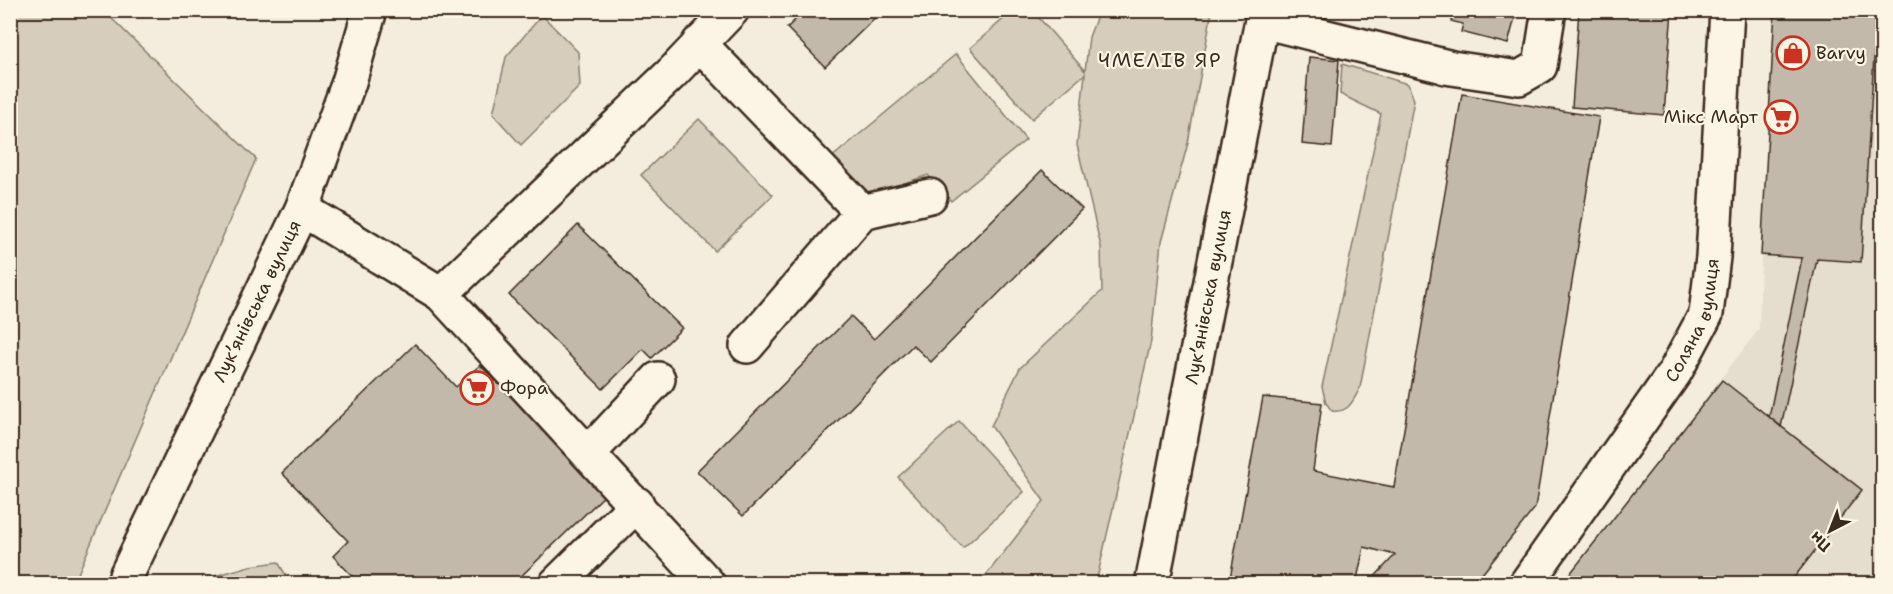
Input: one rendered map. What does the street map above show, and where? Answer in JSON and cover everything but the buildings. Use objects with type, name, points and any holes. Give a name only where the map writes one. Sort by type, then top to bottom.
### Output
[{"type":"street","name":"Лукʼянівська вулиця","points":[[125,584],[126,576],[302,209],[349,82],[370,10]]},
{"type":"street","points":[[441,294],[672,73],[732,10]]},
{"type":"street","points":[[1263,16],[1452,68],[1445,67],[1519,78],[1540,66],[1549,10]]},
{"type":"street","name":"Соляна вулиця","points":[[1526,584],[1676,372],[1706,314],[1713,257],[1728,10]]},
{"type":"street","name":"Лукʼянівська вулиця","points":[[1152,584],[1263,16]]},
{"type":"street","points":[[699,43],[862,212]]},
{"type":"street","points":[[747,346],[862,212],[930,196]]},
{"type":"street","points":[[302,209],[441,294],[708,584]]},
{"type":"street","points":[[589,453],[658,379]]},
{"type":"street","points":[[556,584],[636,504]]},
{"type":"shaded area","points":[[1014,10],[1033,11],[1085,71],[1089,37],[1099,11],[1212,11],[1188,143],[1161,242],[1151,341],[1096,583],[980,583],[1044,501],[991,426],[1020,368],[1102,291],[1101,247],[1077,145],[1085,74],[1032,119],[970,48]]},
{"type":"shaded area","points":[[10,11],[104,11],[256,159],[74,583],[11,583]]},
{"type":"shaded area","points":[[1775,11],[1882,11],[1882,583],[1562,584],[1759,329]]},
{"type":"shaded area","points":[[542,15],[578,52],[580,86],[521,145],[493,114],[506,57]]},
{"type":"shaded area","points":[[956,54],[1026,140],[951,201],[928,175],[863,197],[831,158]]},
{"type":"shaded area","points":[[1342,64],[1408,84],[1414,100],[1360,388],[1350,405],[1343,410],[1332,411],[1326,403],[1322,387],[1381,114],[1340,94]]},
{"type":"shaded area","points":[[699,119],[773,195],[715,251],[641,175]]},
{"type":"shaded area","points":[[959,421],[1024,492],[963,548],[898,477]]},
{"type":"shaded area","points":[[278,562],[288,579],[278,583],[195,583],[250,566]]},
{"type":"place","name":"Barvy","points":[[1793,53]]},
{"type":"place","name":"Мікс Март","points":[[1781,117]]},
{"type":"place","name":"Фора","points":[[477,388]]},
{"type":"district","name":"ЧМЕЛІВ ЯР","points":[[1160,60]]}]
